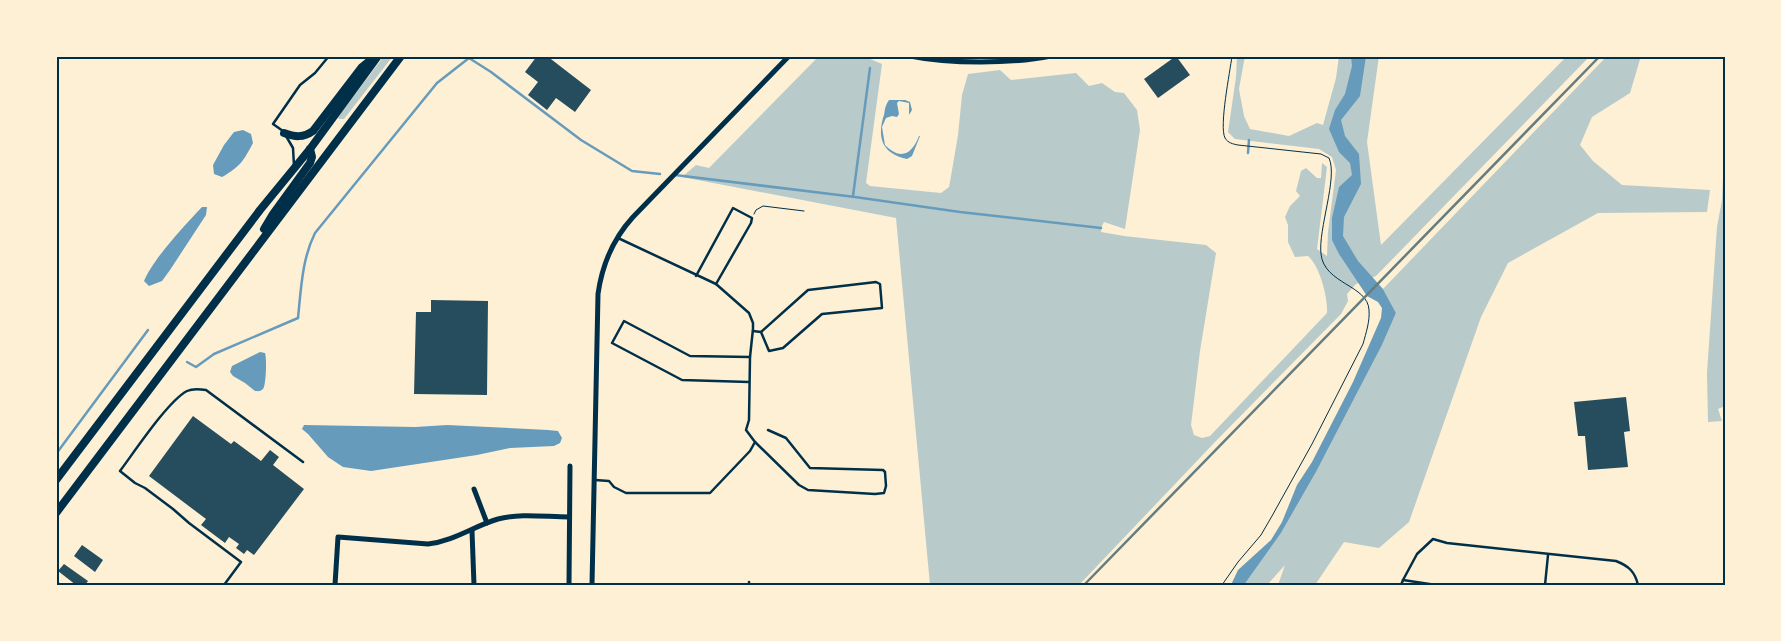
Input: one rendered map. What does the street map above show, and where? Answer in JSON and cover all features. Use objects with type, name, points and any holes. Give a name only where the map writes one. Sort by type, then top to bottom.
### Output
[{"type":"main road","points":[[284,132],[304,136],[313,131],[362,68],[376,56]]},
{"type":"main road","points":[[56,480],[260,210],[310,149],[376,56]]},
{"type":"main road","points":[[56,513],[401,56]]},
{"type":"main road","points":[[244,263],[250,248],[310,163],[312,156],[310,149]]},
{"type":"street","points":[[592,585],[598,294],[606,260],[617,238],[633,217],[788,56]]},
{"type":"street","points":[[910,56],[941,60],[978,61],[1028,60],[1051,56]]},
{"type":"street","points":[[569,585],[570,466]]},
{"type":"street","points":[[474,489],[487,523]]},
{"type":"street","points":[[335,585],[338,537],[428,544],[441,542],[487,523],[510,517],[569,518]]},
{"type":"street","points":[[472,530],[474,585]]},
{"type":"lane","points":[[293,169],[293,148],[284,132],[273,124],[300,85],[315,74],[329,56]]},
{"type":"lane","points":[[696,276],[733,208],[752,218],[751,223],[716,284]]},
{"type":"lane","points":[[617,238],[716,284],[749,313],[753,322],[753,331],[750,356],[749,420],[746,430],[755,442],[799,485],[808,490],[884,493],[886,486],[885,472],[882,470],[810,468],[786,438],[768,430]]},
{"type":"lane","points":[[753,331],[761,332],[808,290],[876,282],[880,284],[882,308],[822,314],[783,348],[769,351],[761,332]]},
{"type":"lane","points":[[750,356],[690,356],[624,322],[612,343],[682,380],[750,382]]},
{"type":"lane","points":[[224,585],[241,562],[120,471],[172,403],[188,390],[196,388],[206,390],[303,462]]},
{"type":"lane","points":[[595,480],[609,481],[614,487],[626,493],[710,493],[750,451],[755,442]]},
{"type":"lane","points":[[1401,585],[1417,554],[1433,539],[1447,543],[1608,560],[1623,564],[1633,571],[1638,585]]},
{"type":"lane","points":[[1545,585],[1548,555]]},
{"type":"lane","points":[[1403,580],[1436,585]]},
{"type":"path","points":[[1222,585],[1238,562],[1261,535],[1312,444],[1363,344],[1370,308],[1362,294],[1334,278],[1320,256],[1332,167],[1329,158],[1321,154],[1238,146],[1230,143],[1225,138],[1223,120],[1232,56]]},
{"type":"path","points":[[752,218],[756,210],[763,206],[804,211]]},
{"type":"shaded area","points":[[384,56],[393,56],[344,119],[339,119],[338,117]]},
{"type":"shaded area","points":[[819,56],[863,56],[882,64],[866,183],[870,186],[941,193],[949,187],[958,135],[962,95],[968,74],[1000,70],[1011,80],[1076,73],[1089,86],[1102,83],[1115,92],[1124,93],[1137,110],[1140,130],[1125,229],[1104,222],[1101,232],[1206,245],[1216,253],[1200,351],[1191,425],[1194,435],[1202,438],[1210,436],[1327,313],[1325,291],[1320,274],[1308,256],[1295,257],[1288,242],[1288,225],[1285,217],[1290,206],[1300,196],[1296,191],[1301,171],[1306,168],[1317,178],[1321,178],[1322,163],[1327,167],[1317,249],[1327,256],[1328,232],[1336,170],[1332,157],[1319,149],[1235,139],[1228,132],[1237,56],[1245,56],[1239,89],[1244,116],[1250,129],[1289,136],[1317,123],[1323,125],[1336,78],[1339,56],[1379,56],[1367,142],[1381,245],[1567,56],[1590,56],[1376,276],[1356,284],[1347,294],[1348,301],[1341,314],[1214,443],[1079,585],[930,585],[896,218],[682,177],[696,165],[709,168]]},
{"type":"shaded area","points":[[1607,56],[1641,56],[1630,93],[1592,117],[1580,145],[1593,161],[1622,185],[1710,190],[1707,212],[1598,213],[1508,263],[1481,317],[1409,522],[1379,548],[1344,542],[1315,585],[1278,585],[1285,565],[1267,585],[1244,585],[1281,533],[1316,472],[1382,345],[1396,313],[1383,289]]},
{"type":"shaded area","points":[[1723,177],[1725,178],[1725,406],[1718,409],[1722,421],[1708,422],[1707,373],[1717,227],[1722,200]]},
{"type":"water","points":[[1351,56],[1366,56],[1360,96],[1341,120],[1345,136],[1359,154],[1361,184],[1344,217],[1343,236],[1358,261],[1383,289],[1396,313],[1382,345],[1316,472],[1281,533],[1244,585],[1231,585],[1238,570],[1271,540],[1282,522],[1297,485],[1312,462],[1353,382],[1381,318],[1382,308],[1378,302],[1367,296],[1332,240],[1332,218],[1339,187],[1352,175],[1350,163],[1339,152],[1329,129],[1335,110],[1345,94],[1352,66]]},
{"type":"water","points":[[889,100],[905,100],[910,102],[912,110],[909,115],[909,103],[899,101],[897,103],[899,114],[897,117],[886,118],[882,127],[885,145],[896,153],[901,154],[909,151],[920,136],[912,156],[907,159],[899,157],[888,150],[884,145],[882,139],[881,126]]},
{"type":"water","points":[[243,130],[251,134],[253,143],[244,159],[233,170],[222,177],[214,174],[213,165],[224,145],[234,132]]},
{"type":"water","points":[[202,207],[207,207],[206,215],[170,270],[162,281],[149,286],[144,281],[154,263],[170,242]]},
{"type":"water","points":[[260,352],[265,353],[266,356],[265,383],[262,390],[255,391],[230,372],[232,366]]},
{"type":"water","points":[[304,425],[415,427],[447,425],[548,430],[558,431],[562,438],[560,443],[554,446],[510,448],[477,455],[371,471],[343,467],[328,457],[302,429]]},
{"type":"building","points":[[537,56],[547,56],[591,90],[575,112],[556,98],[547,110],[528,95],[538,82],[525,72]]},
{"type":"building","points":[[1176,56],[1190,75],[1158,98],[1144,79]]},
{"type":"building","points":[[431,300],[488,301],[487,395],[414,394],[416,312],[431,312]]},
{"type":"building","points":[[1626,397],[1630,431],[1624,432],[1628,467],[1588,470],[1585,436],[1578,436],[1574,402]]},
{"type":"building","points":[[193,416],[231,444],[234,441],[261,461],[270,450],[279,457],[273,465],[304,489],[254,555],[247,550],[244,554],[236,548],[239,544],[229,537],[225,543],[201,525],[206,519],[149,476]]},
{"type":"building","points":[[82,545],[103,560],[95,572],[74,556]]},
{"type":"building","points":[[64,564],[88,581],[85,585],[76,585],[58,571]]},
{"type":"waterway","points":[[187,362],[196,367],[214,354],[298,318],[301,285],[307,253],[315,233],[437,83],[469,58],[491,72],[581,140],[632,171],[660,174]]},
{"type":"waterway","points":[[853,196],[870,68]]},
{"type":"waterway","points":[[1248,153],[1249,140]]},
{"type":"waterway","points":[[675,175],[960,212],[1101,228]]},
{"type":"waterway","points":[[56,454],[148,330]]},
{"type":"railway","points":[[1084,585],[1600,56]]}]
